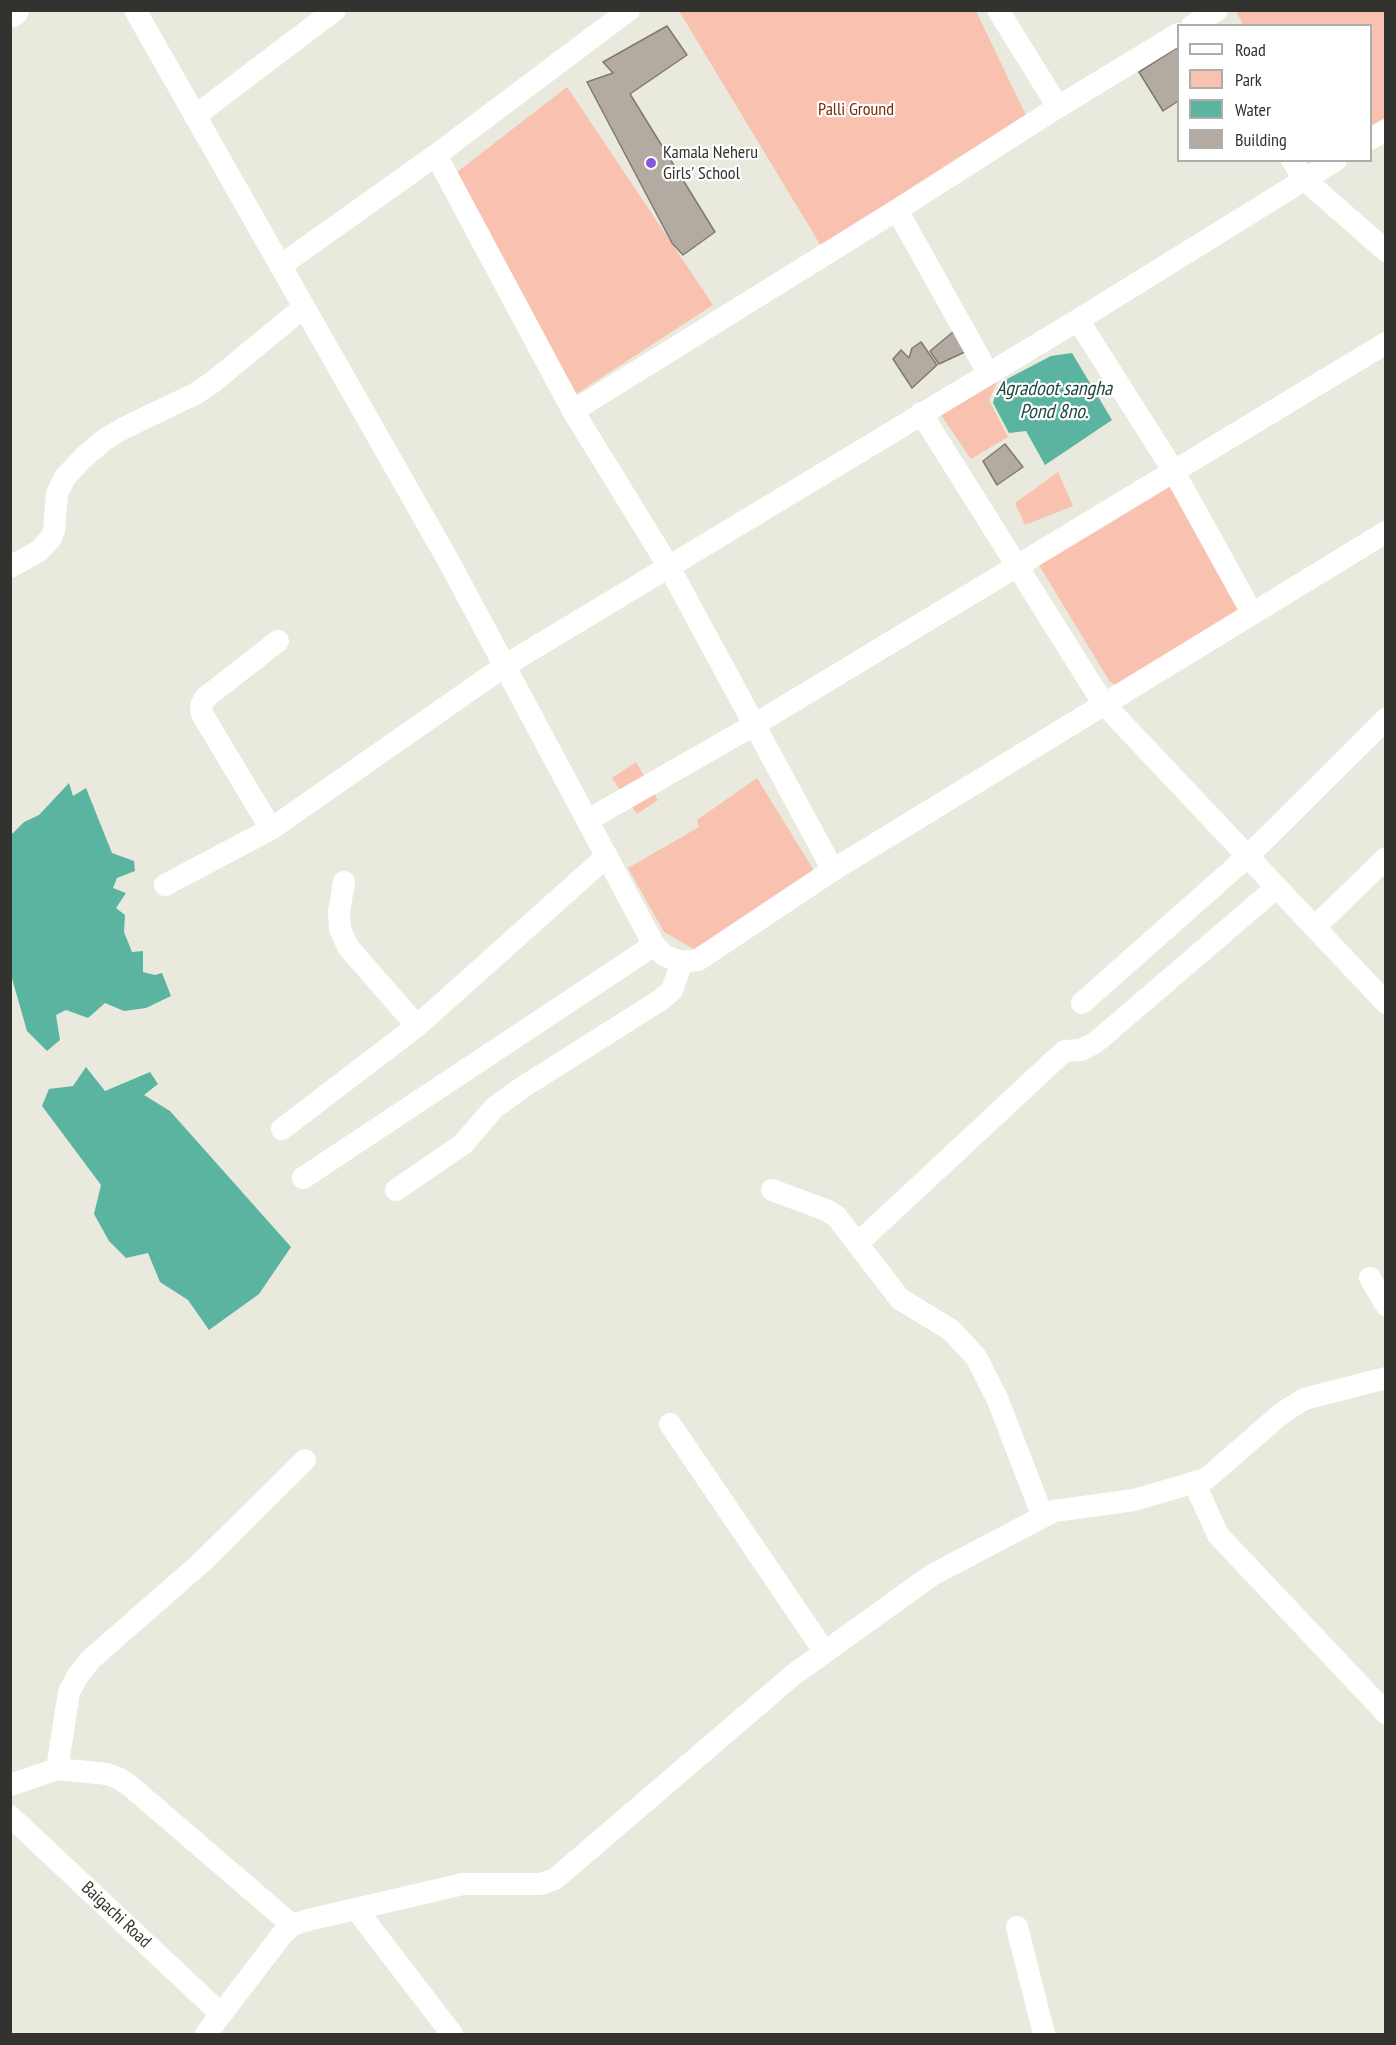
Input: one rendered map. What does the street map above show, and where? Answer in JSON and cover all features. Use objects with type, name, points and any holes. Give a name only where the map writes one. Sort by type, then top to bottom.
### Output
[{"type":"street","points":[[135,10],[506,665],[654,945],[665,956],[682,962],[698,960],[833,870],[1386,532]]},
{"type":"street","points":[[195,116],[335,10]]},
{"type":"street","points":[[280,266],[436,155],[629,10]]},
{"type":"street","points":[[998,10],[1058,107]]},
{"type":"street","points":[[573,411],[1058,107],[1177,35]]},
{"type":"street","points":[[1372,139],[1386,130]]},
{"type":"street","points":[[436,155],[573,411],[669,567],[833,870]]},
{"type":"street","points":[[165,885],[271,829],[506,665],[1078,320],[1298,170],[1328,162]]},
{"type":"street","points":[[1298,170],[1386,251]]},
{"type":"street","points":[[897,210],[988,373]]},
{"type":"street","points":[[10,567],[39,551],[51,538],[54,530],[57,494],[65,477],[90,452],[124,428],[195,394],[213,382],[304,307]]},
{"type":"street","points":[[1078,320],[1173,470],[1252,613]]},
{"type":"street","points":[[588,820],[754,725],[1386,343]]},
{"type":"street","points":[[921,413],[1103,703],[1386,1003]]},
{"type":"street","points":[[271,829],[202,714],[201,706],[205,698],[278,641]]},
{"type":"street","points":[[1082,1003],[1248,856],[1386,719]]},
{"type":"street","points":[[282,1129],[417,1026],[607,856]]},
{"type":"street","points":[[1315,927],[1386,858]]},
{"type":"street","points":[[344,882],[339,912],[340,929],[348,947],[417,1026]]},
{"type":"street","points":[[857,1244],[1059,1056],[1065,1051],[1081,1050],[1095,1042],[1277,886]]},
{"type":"street","points":[[303,1178],[654,945]]},
{"type":"street","points":[[396,1190],[463,1144],[494,1108],[523,1087],[662,999],[672,990],[682,962]]},
{"type":"street","points":[[772,1191],[826,1210],[836,1216],[900,1299],[951,1330],[976,1357],[997,1398],[1043,1517]]},
{"type":"street","points":[[1370,1278],[1386,1305]]},
{"type":"street","points":[[206,2034],[281,1936],[292,1925],[464,1884],[541,1884],[555,1879],[793,1675],[932,1575],[1054,1511],[1134,1500],[1194,1482],[1212,1474],[1282,1413],[1304,1400],[1386,1378]]},
{"type":"street","points":[[670,1424],[824,1651]]},
{"type":"street","points":[[57,1769],[69,1692],[90,1660],[202,1562],[305,1460]]},
{"type":"street","points":[[1194,1482],[1218,1535],[1386,1713]]},
{"type":"street","points":[[10,1785],[57,1769],[107,1774],[118,1778],[292,1925]]},
{"type":"street","name":"Baigachi Road","points":[[10,1816],[221,2014]]},
{"type":"street","points":[[356,1909],[452,2034]]},
{"type":"street","points":[[1017,1927],[1044,2034]]},
{"type":"green space","name":"Palli Ground","points":[[679,11],[976,11],[1030,124],[821,246]]},
{"type":"green space","points":[[1236,11],[1385,11],[1385,128],[1372,137],[1372,24],[1242,24]]},
{"type":"green space","points":[[567,87],[713,305],[576,394],[452,176]]},
{"type":"green space","points":[[993,381],[997,382],[989,400],[1008,437],[971,459],[939,412]]},
{"type":"green space","points":[[1058,472],[1073,506],[1025,525],[1015,503]]},
{"type":"green space","points":[[1172,473],[1246,613],[1124,688],[1110,682],[1031,552]]},
{"type":"green space","points":[[636,762],[658,800],[637,814],[612,778]]},
{"type":"green space","points":[[757,778],[816,874],[694,949],[664,932],[628,868],[699,827],[697,820]]},
{"type":"water","name":"Agradoot sangha Pond 8no.","points":[[1072,353],[1112,420],[1045,465],[1026,431],[1009,433],[993,403],[997,388],[1007,379],[1051,356]]},
{"type":"water","points":[[69,783],[73,796],[86,788],[112,853],[134,861],[135,871],[117,878],[113,888],[126,893],[116,908],[125,915],[124,932],[132,952],[143,951],[143,972],[155,975],[162,973],[171,996],[146,1008],[124,1011],[105,1003],[88,1018],[66,1010],[56,1015],[60,1040],[47,1051],[27,1031],[11,975],[11,835],[24,822],[39,815]]},
{"type":"water","points":[[86,1067],[105,1091],[150,1072],[158,1084],[144,1095],[170,1111],[291,1247],[259,1294],[209,1330],[188,1300],[160,1282],[148,1253],[126,1258],[109,1241],[94,1214],[101,1185],[42,1106],[49,1089],[73,1086]]},
{"type":"building","name":"Kamala Neheru Girls' School","points":[[667,26],[687,55],[630,94],[715,232],[683,255],[672,243],[587,82],[613,73],[603,62]]},
{"type":"building","points":[[1177,48],[1177,102],[1163,111],[1139,72]]},
{"type":"building","points":[[953,332],[967,351],[939,364],[930,351]]},
{"type":"building","points":[[921,342],[937,365],[912,388],[893,359],[901,350],[909,358],[912,348]]},
{"type":"building","points":[[1005,444],[1023,467],[997,485],[983,461]]},
{"type":"place","name":"Kamala Neheru Girls' School","points":[[651,163]]}]
